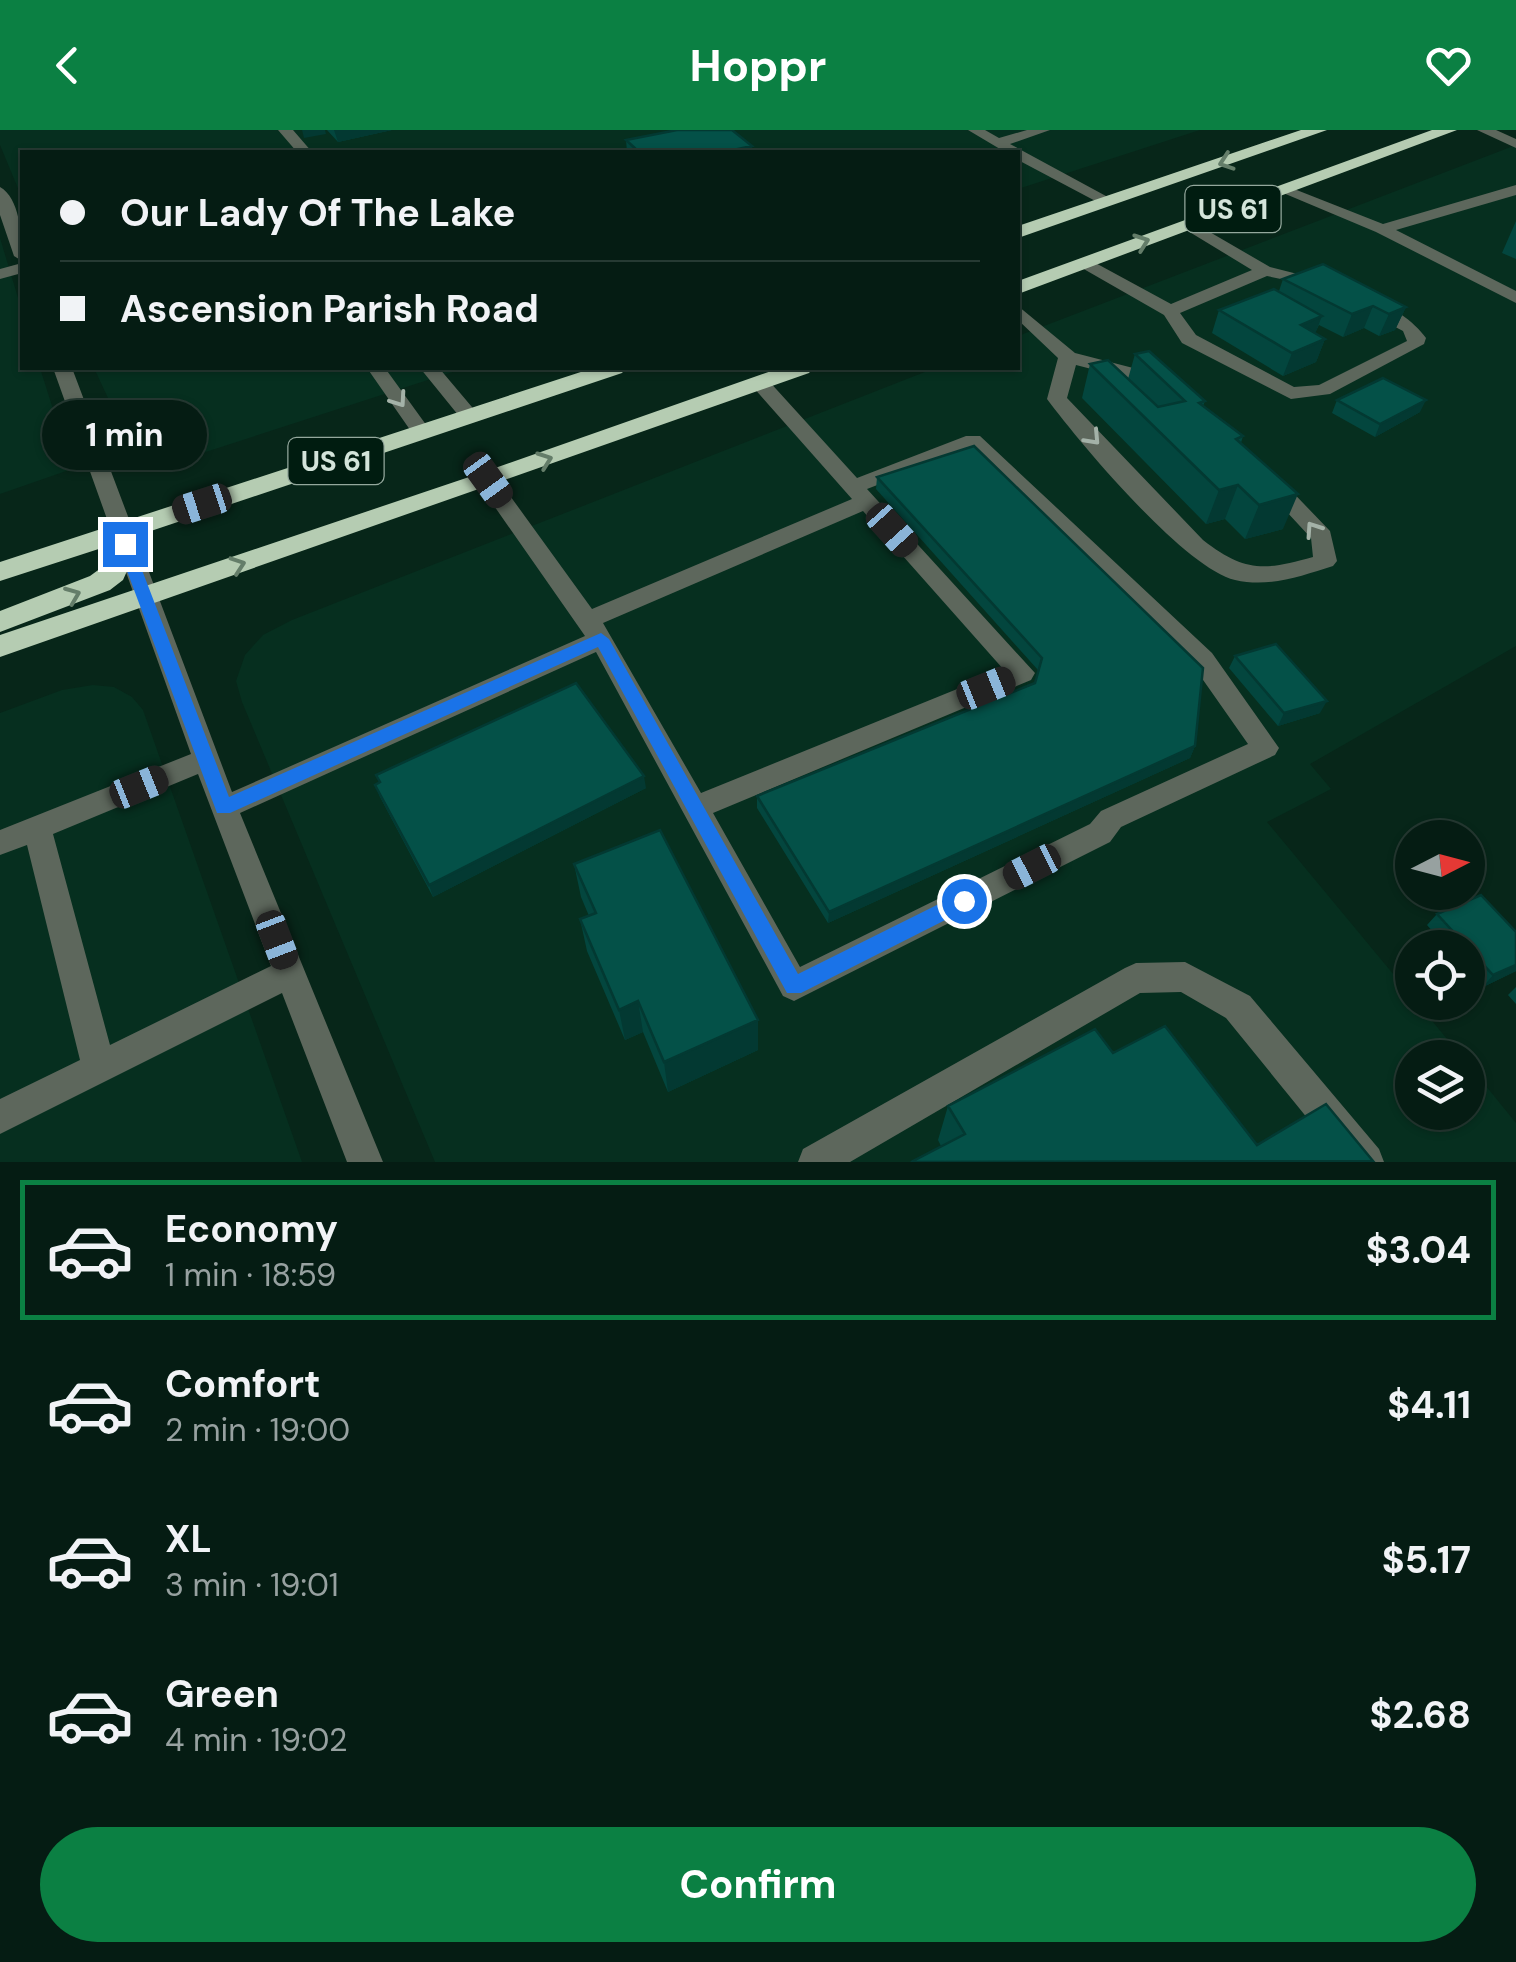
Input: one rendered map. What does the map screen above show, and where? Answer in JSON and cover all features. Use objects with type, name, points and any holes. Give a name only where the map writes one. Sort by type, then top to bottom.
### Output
[{"type":"highway","name":"US 61","points":[[1020,231],[1318,130]]},
{"type":"highway","points":[[1284,190],[1282,176],[1410,130]]},
{"type":"highway","name":"US 61","points":[[1020,287],[1448,130]]},
{"type":"highway","name":"US 61","points":[[11,568],[122,537],[608,370]]},
{"type":"highway","name":"US 61","points":[[0,646],[488,480],[795,370]]},
{"type":"highway","points":[[0,618],[100,583],[113,572],[122,537]]},
{"type":"highway","points":[[0,618],[23,598],[30,582],[11,568]]},
{"type":"street","points":[[284,130],[303,150]]},
{"type":"street","points":[[975,130],[1010,150]]},
{"type":"street","points":[[997,143],[1043,130]]},
{"type":"street","points":[[1484,130],[1516,144]]},
{"type":"street","points":[[1020,155],[1110,202]]},
{"type":"street","points":[[1284,190],[1382,229],[1516,298]]},
{"type":"street","points":[[1382,229],[1516,190]]},
{"type":"street","points":[[0,192],[4,215],[20,251]]},
{"type":"street","points":[[1084,264],[1170,312],[1189,339],[1278,389],[1304,393],[1324,390],[1415,344],[1417,338],[1409,327],[1321,282],[1265,270],[1189,226]]},
{"type":"street","points":[[1170,312],[1265,270]]},
{"type":"street","points":[[1020,312],[1068,356],[1156,378],[1170,390]]},
{"type":"street","points":[[1068,356],[1057,400],[1196,549],[1232,572],[1275,576],[1325,561],[1322,536],[1255,469]]},
{"type":"street","points":[[63,370],[224,808],[365,1162]]},
{"type":"street","points":[[377,370],[422,433]]},
{"type":"street","points":[[431,370],[470,416]]},
{"type":"street","points":[[695,808],[1022,673],[760,382]]},
{"type":"street","points":[[224,808],[594,629],[973,440],[1204,660],[1265,748],[1111,819],[1100,832],[794,986],[594,629],[488,480]]},
{"type":"street","points":[[0,843],[207,759]]},
{"type":"street","points":[[37,828],[100,1068]]},
{"type":"street","points":[[0,1117],[290,973]]},
{"type":"street","points":[[816,1162],[1136,978],[1169,977],[1185,977],[1238,1007],[1366,1162]]},
{"type":"shaded area","points":[[0,130],[1200,130],[1020,188],[1020,150],[20,150],[20,193],[0,145]]},
{"type":"shaded area","points":[[1516,145],[1516,646],[1310,764],[1331,789],[1267,822],[1395,976],[1395,1020],[1431,1020],[1448,1040],[1395,1040],[1395,1130],[1485,1130],[1485,1085],[1516,1123],[1516,1162],[435,1162],[242,702],[236,681],[245,655],[263,635],[292,620],[930,370],[1020,370],[1020,335]]},
{"type":"shaded area","points":[[0,238],[20,304],[20,370],[41,370],[72,469],[0,494]]},
{"type":"shaded area","points":[[95,370],[459,370],[156,468],[135,456]]},
{"type":"shaded area","points":[[93,685],[114,687],[132,697],[143,710],[302,1162],[0,1162],[0,713],[62,690]]},
{"type":"building","points":[[677,130],[732,130],[752,146],[733,150],[637,150],[626,140]]},
{"type":"building","points":[[1323,264],[1406,307],[1389,314],[1373,306],[1352,314],[1283,279]]},
{"type":"building","points":[[1274,289],[1322,316],[1301,325],[1325,339],[1292,353],[1219,310]]},
{"type":"building","points":[[1149,351],[1205,401],[1199,403],[1243,436],[1236,439],[1298,494],[1259,505],[1238,485],[1219,490],[1090,364],[1108,360],[1158,407],[1185,401],[1135,354]]},
{"type":"building","points":[[1383,378],[1426,400],[1380,424],[1337,400]]},
{"type":"building","points":[[974,446],[1203,668],[1195,746],[829,912],[757,796],[1035,683],[1042,658],[877,477]]},
{"type":"building","points":[[1276,644],[1327,701],[1284,713],[1235,656]]},
{"type":"building","points":[[576,683],[644,776],[429,885],[375,785],[380,782],[376,775]]},
{"type":"building","points":[[660,830],[758,1020],[664,1062],[638,1001],[619,1010],[580,919],[596,913],[574,864]]},
{"type":"building","points":[[1485,899],[1516,932],[1516,965],[1493,975],[1485,966],[1485,930],[1452,930],[1437,914],[1446,910],[1485,910]]},
{"type":"building","points":[[1165,1026],[1257,1145],[1326,1104],[1373,1161],[911,1162],[965,1134],[948,1106],[1095,1029],[1113,1053]]},
{"type":"route","points":[[125,544],[224,808],[601,639],[794,986],[964,901]]}]
